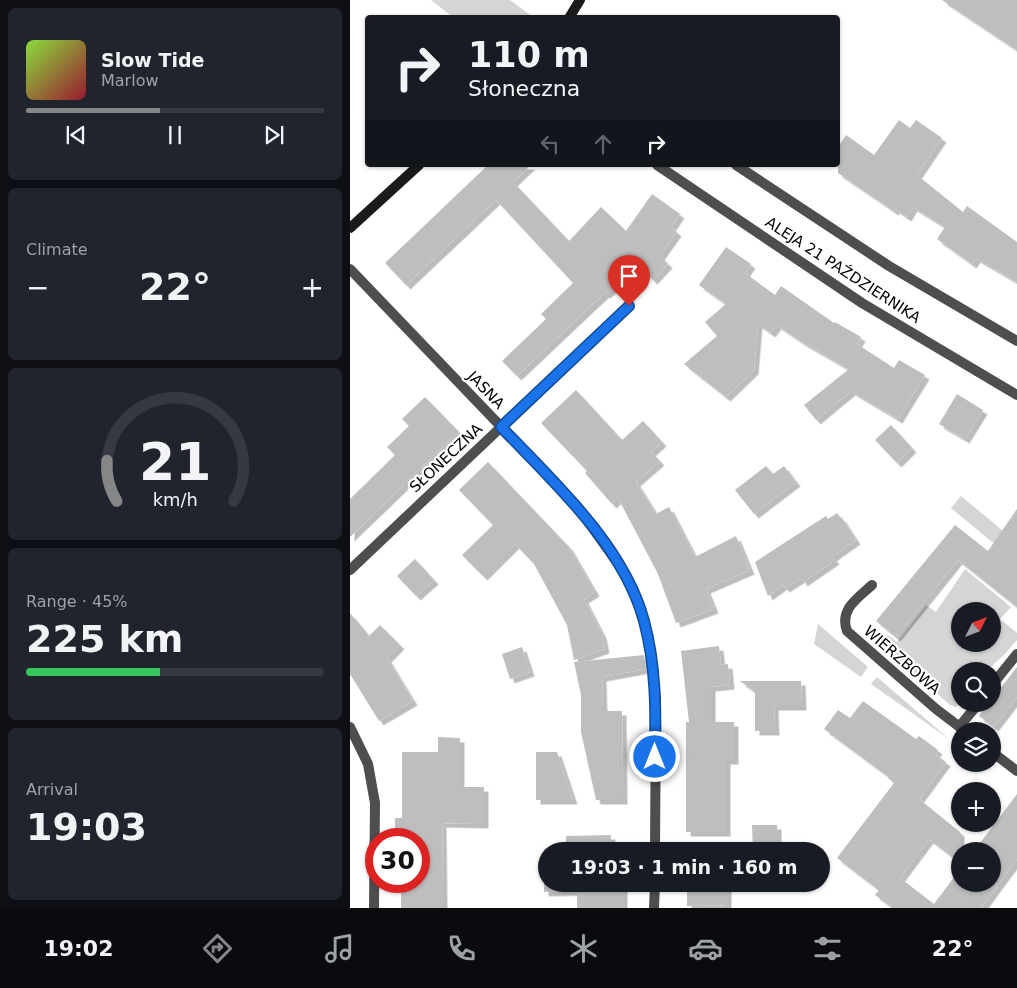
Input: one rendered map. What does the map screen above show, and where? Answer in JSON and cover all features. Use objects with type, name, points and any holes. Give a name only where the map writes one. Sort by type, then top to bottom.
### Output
[{"type":"street","points":[[571,15],[580,0]]},
{"type":"street","points":[[350,228],[417,167]]},
{"type":"street","name":"ALEJA 21 PAŹDZIERNIKA","points":[[660,167],[862,304],[1017,395]]},
{"type":"street","name":"ALEJA 21 PAŹDZIERNIKA","points":[[739,167],[889,266],[1017,341]]},
{"type":"street","name":"JASNA","points":[[350,269],[577,506],[620,565],[644,620],[651,653],[656,700],[655,842]]},
{"type":"street","name":"SŁONECZNA","points":[[350,570],[629,306]]},
{"type":"street","name":"WIERZBOWA","points":[[872,585],[846,612],[844,625],[847,631],[953,722]]},
{"type":"street","points":[[1001,674],[1017,654]]},
{"type":"street","points":[[350,727],[368,764],[375,803],[374,908]]},
{"type":"street","points":[[1001,759],[1017,771]]},
{"type":"street","points":[[654,908],[655,892]]},
{"type":"shaded area","points":[[431,0],[510,0],[530,15],[450,15]]},
{"type":"shaded area","points":[[961,496],[1002,530],[1009,556],[951,508]]},
{"type":"shaded area","points":[[965,569],[1011,607],[1001,618],[1001,602],[951,602],[951,652],[1001,652],[1001,620],[1017,633],[1017,640],[996,662],[951,662],[951,705],[880,644],[888,635],[897,642],[926,605],[936,612]]},
{"type":"shaded area","points":[[818,624],[868,667],[861,677],[814,644]]},
{"type":"shaded area","points":[[877,677],[949,739],[871,684]]},
{"type":"building","points":[[942,0],[1017,0],[1017,50]]},
{"type":"building","points":[[899,120],[910,128],[916,120],[942,138],[917,175],[963,212],[967,206],[1017,242],[1017,282],[976,258],[972,264],[937,239],[945,227],[913,207],[907,217],[895,209],[894,211],[838,173],[838,167],[840,167],[840,144],[846,135],[874,155]]},
{"type":"building","points":[[486,167],[529,167],[513,182],[569,241],[601,207],[626,231],[652,194],[680,214],[671,227],[677,232],[660,256],[668,264],[653,280],[638,265],[593,304],[517,376],[502,361],[546,319],[541,314],[573,283],[496,200],[406,285],[385,263]]},
{"type":"building","points":[[726,247],[751,264],[745,273],[775,295],[781,286],[834,323],[861,337],[857,344],[894,368],[899,360],[925,375],[898,419],[851,391],[816,420],[804,405],[849,369],[777,325],[771,333],[758,324],[754,370],[726,397],[684,364],[717,336],[705,322],[726,304],[699,285]]},
{"type":"building","points":[[576,390],[622,440],[643,421],[662,442],[651,452],[660,461],[636,482],[656,514],[669,507],[695,557],[736,536],[750,570],[706,589],[714,609],[676,623],[658,574],[618,498],[612,504],[585,473],[587,471],[541,423]]},
{"type":"building","points":[[957,394],[983,410],[965,439],[939,424]]},
{"type":"building","points":[[425,397],[459,432],[350,537],[350,499],[395,455],[387,447],[409,426],[402,419]]},
{"type":"building","points":[[891,425],[912,448],[897,463],[875,440]]},
{"type":"building","points":[[488,462],[569,547],[595,592],[584,599],[602,634],[605,649],[574,660],[567,625],[534,564],[515,544],[483,576],[462,555],[493,525],[459,490]]},
{"type":"building","points":[[766,466],[773,474],[784,466],[796,482],[754,514],[735,490]]},
{"type":"building","points":[[1017,509],[1017,607],[958,560],[896,637],[876,621],[955,525],[988,551]]},
{"type":"building","points":[[837,513],[856,540],[832,557],[835,560],[803,582],[801,578],[785,588],[783,585],[768,596],[755,562],[826,516],[828,519]]},
{"type":"building","points":[[415,559],[434,580],[416,596],[397,576]]},
{"type":"building","points":[[350,613],[369,636],[380,625],[400,645],[387,658],[413,701],[379,721],[350,674]]},
{"type":"building","points":[[719,646],[721,665],[728,664],[730,685],[711,687],[711,722],[734,722],[734,760],[726,760],[726,832],[686,832],[686,722],[689,722],[681,651]]},
{"type":"building","points":[[522,647],[530,672],[510,679],[502,654]]},
{"type":"building","points":[[644,655],[646,669],[602,677],[603,711],[622,711],[623,800],[596,800],[581,732],[581,695],[574,662]]},
{"type":"building","points":[[1017,667],[1017,697],[998,722],[987,722],[979,716],[982,712],[1001,712],[1001,687]]},
{"type":"building","points":[[740,681],[801,681],[802,706],[774,706],[775,731],[755,731],[755,692]]},
{"type":"building","points":[[863,701],[916,739],[919,736],[938,750],[935,754],[946,762],[919,799],[951,825],[951,832],[960,832],[960,842],[951,842],[951,856],[929,839],[900,878],[934,904],[951,881],[951,892],[993,892],[981,908],[893,908],[875,895],[879,890],[837,858],[894,783],[889,777],[824,729],[838,710],[850,718]]},
{"type":"building","points":[[438,737],[460,738],[460,787],[484,787],[484,824],[442,823],[443,908],[401,908],[401,893],[430,893],[430,828],[395,828],[395,818],[402,818],[402,752],[438,752]]},
{"type":"building","points":[[536,752],[557,752],[573,800],[536,800]]},
{"type":"building","points":[[1017,794],[1017,859],[1001,881],[1001,842],[981,842],[988,832],[1001,832],[1001,815]]},
{"type":"building","points":[[752,825],[777,825],[777,842],[753,842]]},
{"type":"building","points":[[611,835],[611,842],[566,842],[566,836]]},
{"type":"building","points":[[577,892],[623,892],[623,908],[577,908]]},
{"type":"building","points":[[687,892],[727,892],[727,905],[687,906]]},
{"type":"route","points":[[629,306],[501,427],[577,506],[620,565],[632,589],[644,620],[651,653],[656,700],[655,757]]}]
